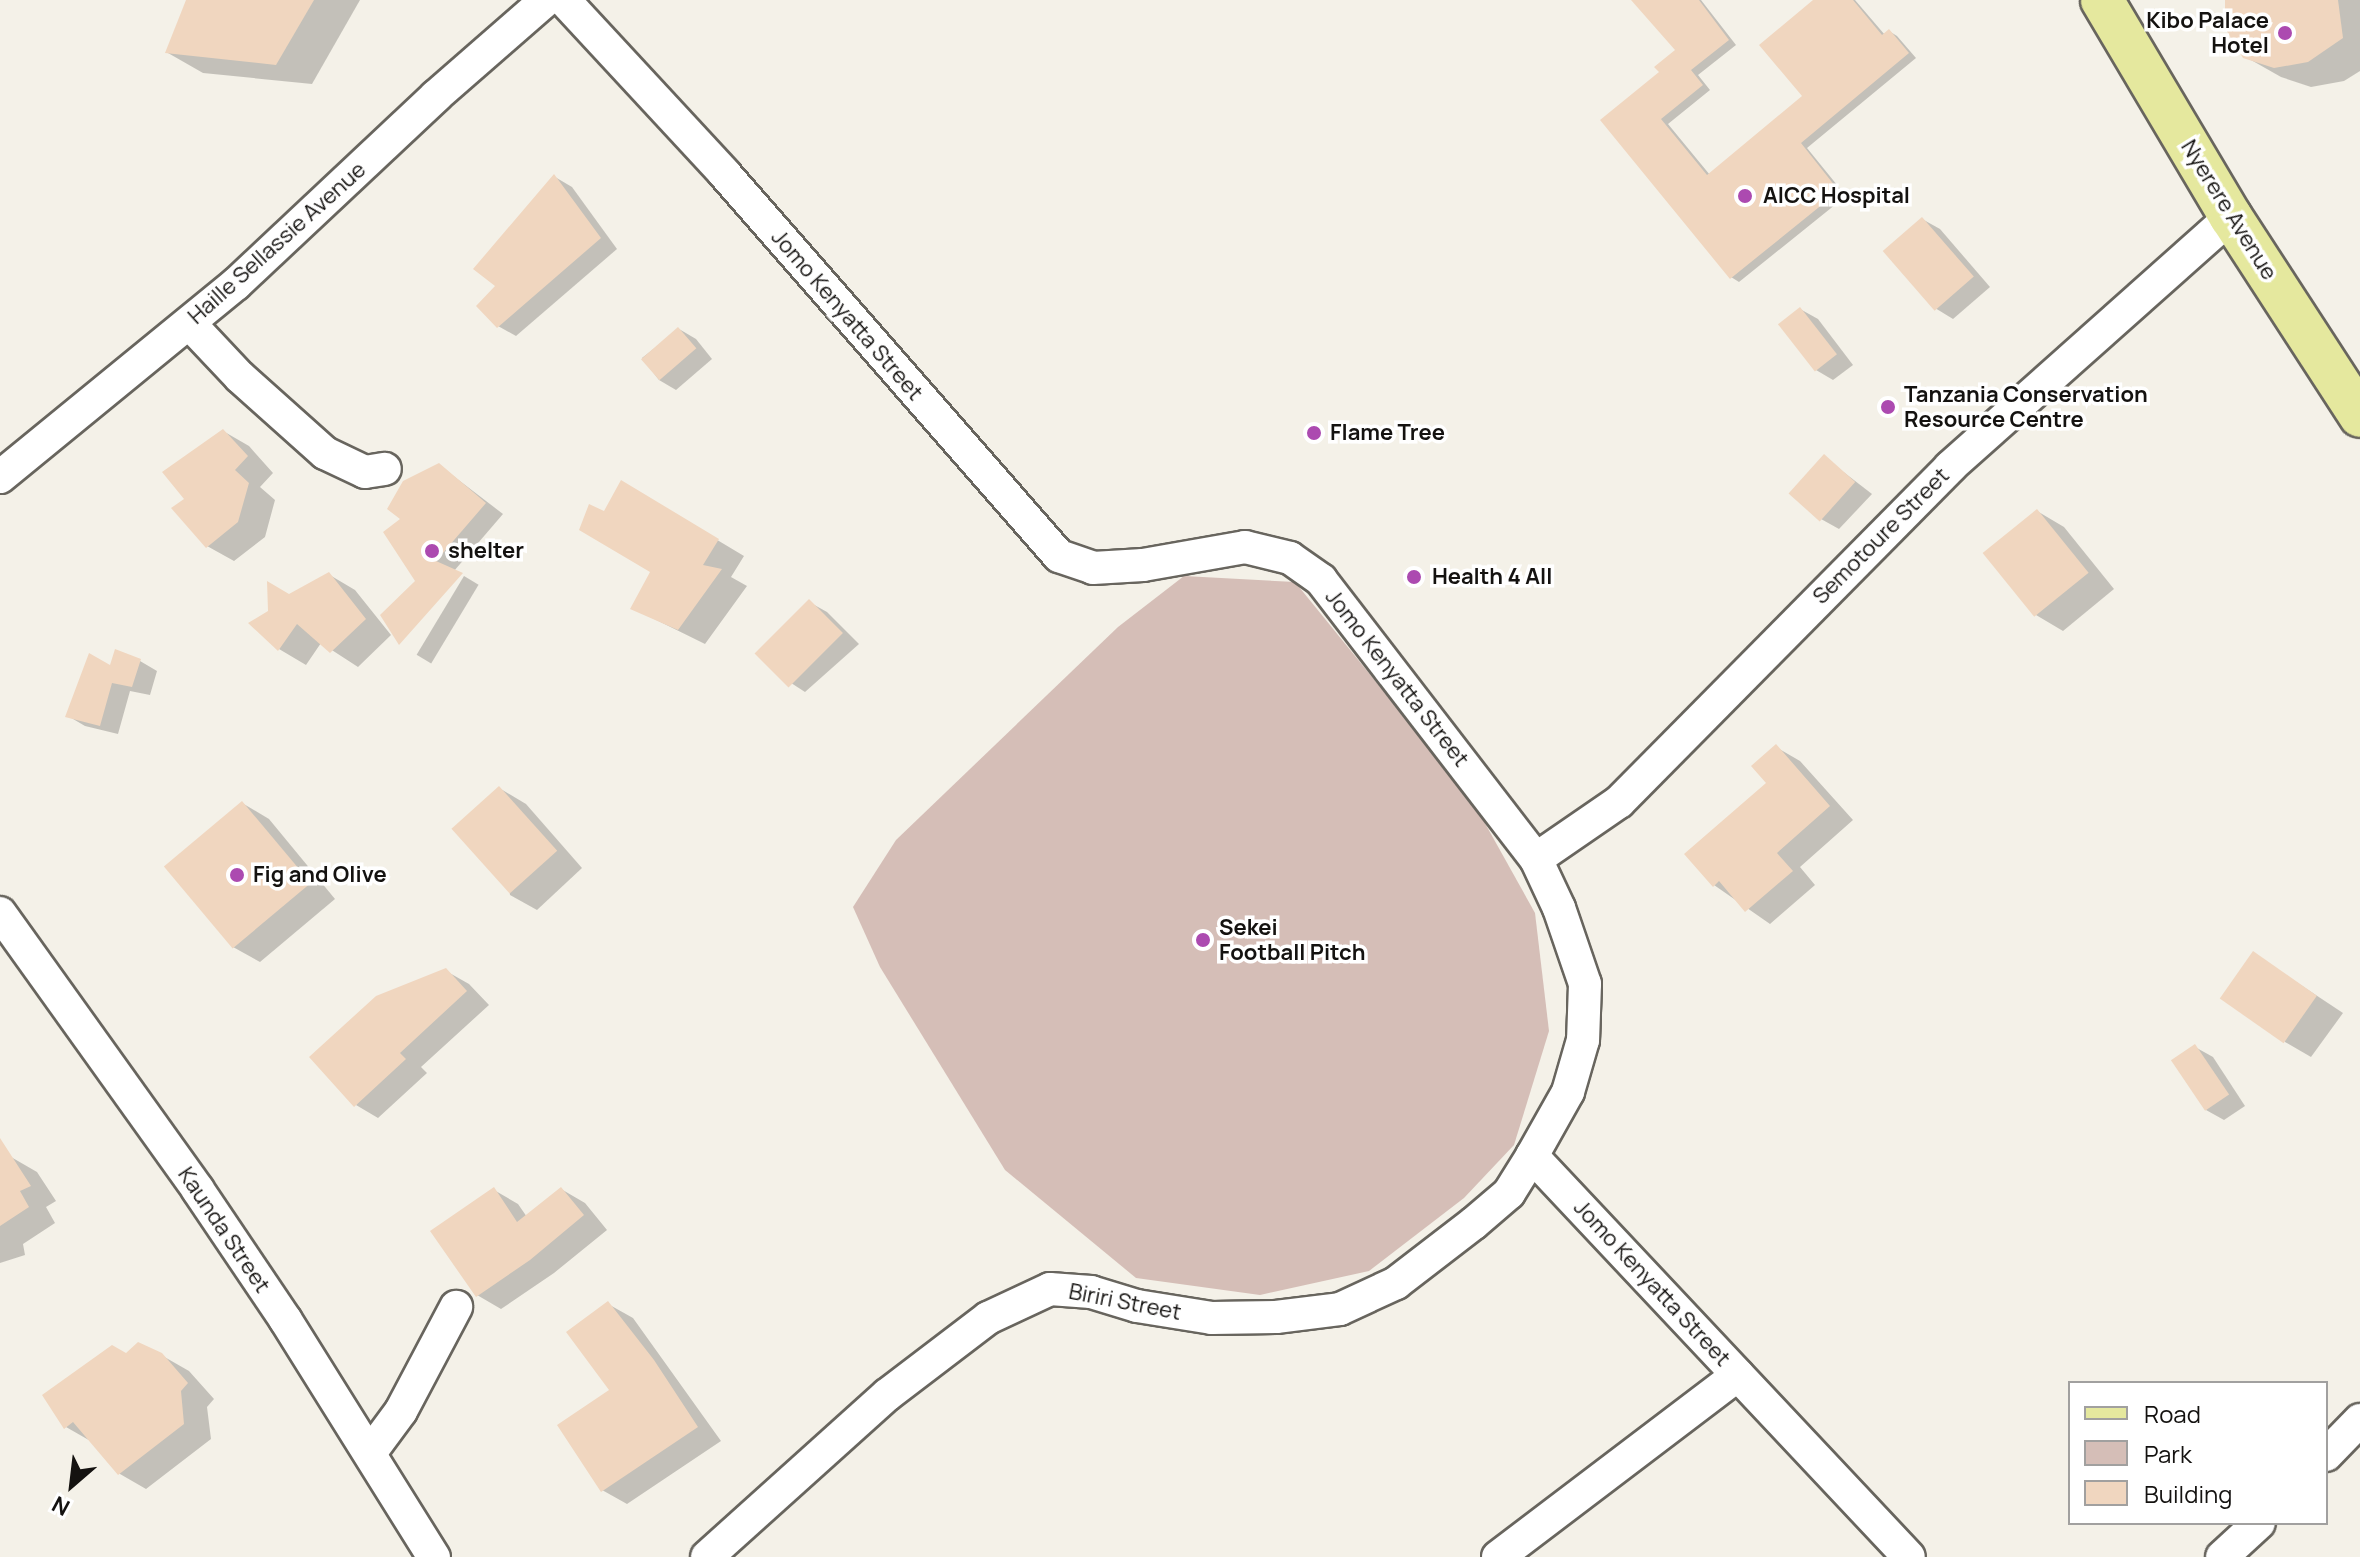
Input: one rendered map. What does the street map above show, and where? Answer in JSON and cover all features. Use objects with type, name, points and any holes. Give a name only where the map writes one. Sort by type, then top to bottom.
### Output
[{"type":"main road","name":"Nyerere Avenue","points":[[2102,0],[2231,217],[2360,416]]},
{"type":"street","name":"Haille Sellassie Avenue","points":[[0,477],[190,324],[436,96],[546,0]]},
{"type":"street","name":"Jomo Kenyatta Street","points":[[564,0],[724,173],[1059,556],[1093,568],[1143,565],[1245,547],[1290,558],[1321,580],[1536,859],[1559,908],[1585,984],[1583,1040],[1568,1092],[1532,1156],[1909,1557]]},
{"type":"street","name":"Semotoure Street","points":[[1536,859],[1619,802],[1950,467],[2231,217]]},
{"type":"street","points":[[190,324],[240,377],[325,453],[365,472],[385,469]]},
{"type":"street","name":"Kaunda Street","points":[[0,913],[198,1190],[370,1453],[434,1557]]},
{"type":"street","name":"Biriri Street","points":[[707,1557],[887,1395],[988,1318],[1050,1289],[1091,1292],[1137,1306],[1212,1318],[1276,1317],[1340,1309],[1396,1283],[1474,1223],[1509,1193],[1532,1156]]},
{"type":"street","points":[[370,1453],[401,1411],[456,1307]]},
{"type":"street","points":[[1498,1557],[1738,1375]]},
{"type":"street","points":[[2328,1453],[2360,1420]]},
{"type":"street","points":[[2222,1557],[2257,1525]]},
{"type":"green space","name":"Sekei Football Pitch","points":[[1184,576],[1295,582],[1472,800],[1535,913],[1549,1031],[1514,1145],[1464,1198],[1369,1271],[1260,1295],[1136,1278],[1005,1170],[880,967],[853,907],[896,840],[1118,627]]},
{"type":"building","points":[[186,0],[314,0],[276,65],[165,53]]},
{"type":"building","points":[[1631,0],[1699,0],[1729,40],[1691,70],[1703,85],[1661,119],[1707,175],[1802,96],[1759,45],[1813,0],[1853,0],[1882,35],[1889,29],[1909,53],[1801,143],[1839,191],[1730,279],[1600,120],[1659,72],[1654,67],[1675,50]]},
{"type":"building","name":"Kibo Palace Hotel","points":[[2225,0],[2338,0],[2343,38],[2308,62],[2274,68],[2243,58],[2225,28]]},
{"type":"building","points":[[554,174],[601,238],[497,328],[476,306],[495,286],[473,269]]},
{"type":"building","points":[[1922,217],[1974,277],[1935,311],[1883,251]]},
{"type":"building","points":[[1800,307],[1837,354],[1815,372],[1778,324]]},
{"type":"building","points":[[678,327],[696,348],[659,380],[641,359]]},
{"type":"building","points":[[223,429],[248,456],[235,470],[249,483],[238,522],[206,548],[171,508],[184,499],[162,472]]},
{"type":"building","points":[[1824,454],[1855,482],[1820,521],[1789,493]]},
{"type":"building","name":"shelter","points":[[439,463],[486,503],[436,561],[463,573],[399,645],[380,615],[415,581],[383,532],[400,519],[387,509],[403,481]]},
{"type":"building","points":[[621,480],[719,539],[703,565],[722,569],[678,630],[630,609],[650,572],[579,530],[589,504],[604,511]]},
{"type":"building","points":[[2037,509],[2089,573],[2034,617],[1983,553]]},
{"type":"building","points":[[329,572],[366,619],[330,653],[297,624],[278,651],[248,623],[268,611],[267,581],[289,594]]},
{"type":"building","points":[[809,599],[843,633],[788,687],[755,653]]},
{"type":"building","points":[[115,649],[141,659],[132,687],[112,683],[100,726],[65,717],[89,653],[110,665]]},
{"type":"building","points":[[1776,744],[1830,806],[1777,853],[1793,871],[1745,912],[1719,881],[1713,887],[1684,854],[1766,783],[1751,766]]},
{"type":"building","points":[[499,786],[557,851],[510,893],[451,829]]},
{"type":"building","name":"Fig and Olive","points":[[242,801],[311,883],[233,949],[164,867]]},
{"type":"building","points":[[2253,951],[2317,996],[2284,1043],[2220,999]]},
{"type":"building","points":[[446,968],[467,991],[400,1053],[406,1059],[354,1107],[309,1057],[376,996]]},
{"type":"building","points":[[2195,1044],[2229,1095],[2205,1111],[2171,1060]]},
{"type":"building","points":[[0,1138],[31,1186],[20,1191],[29,1207],[0,1226]]},
{"type":"building","points":[[494,1187],[517,1222],[561,1187],[584,1215],[530,1260],[476,1297],[430,1231]]},
{"type":"building","points":[[608,1301],[654,1360],[698,1427],[601,1492],[557,1425],[609,1390],[566,1332]]},
{"type":"building","points":[[138,1342],[162,1353],[188,1383],[181,1391],[184,1424],[118,1475],[73,1422],[64,1429],[42,1395],[112,1345],[126,1353]]},
{"type":"place","name":"Kibo Palace Hotel","points":[[2285,33]]},
{"type":"place","name":"AICC Hospital","points":[[1745,196]]},
{"type":"place","name":"Tanzania Conservation Resource Centre","points":[[1888,407]]},
{"type":"place","name":"Flame Tree","points":[[1314,433]]},
{"type":"place","name":"shelter","points":[[432,551]]},
{"type":"place","name":"Health 4 All","points":[[1414,577]]},
{"type":"place","name":"Fig and Olive","points":[[237,875]]},
{"type":"place","name":"Sekei Football Pitch","points":[[1203,940]]}]
